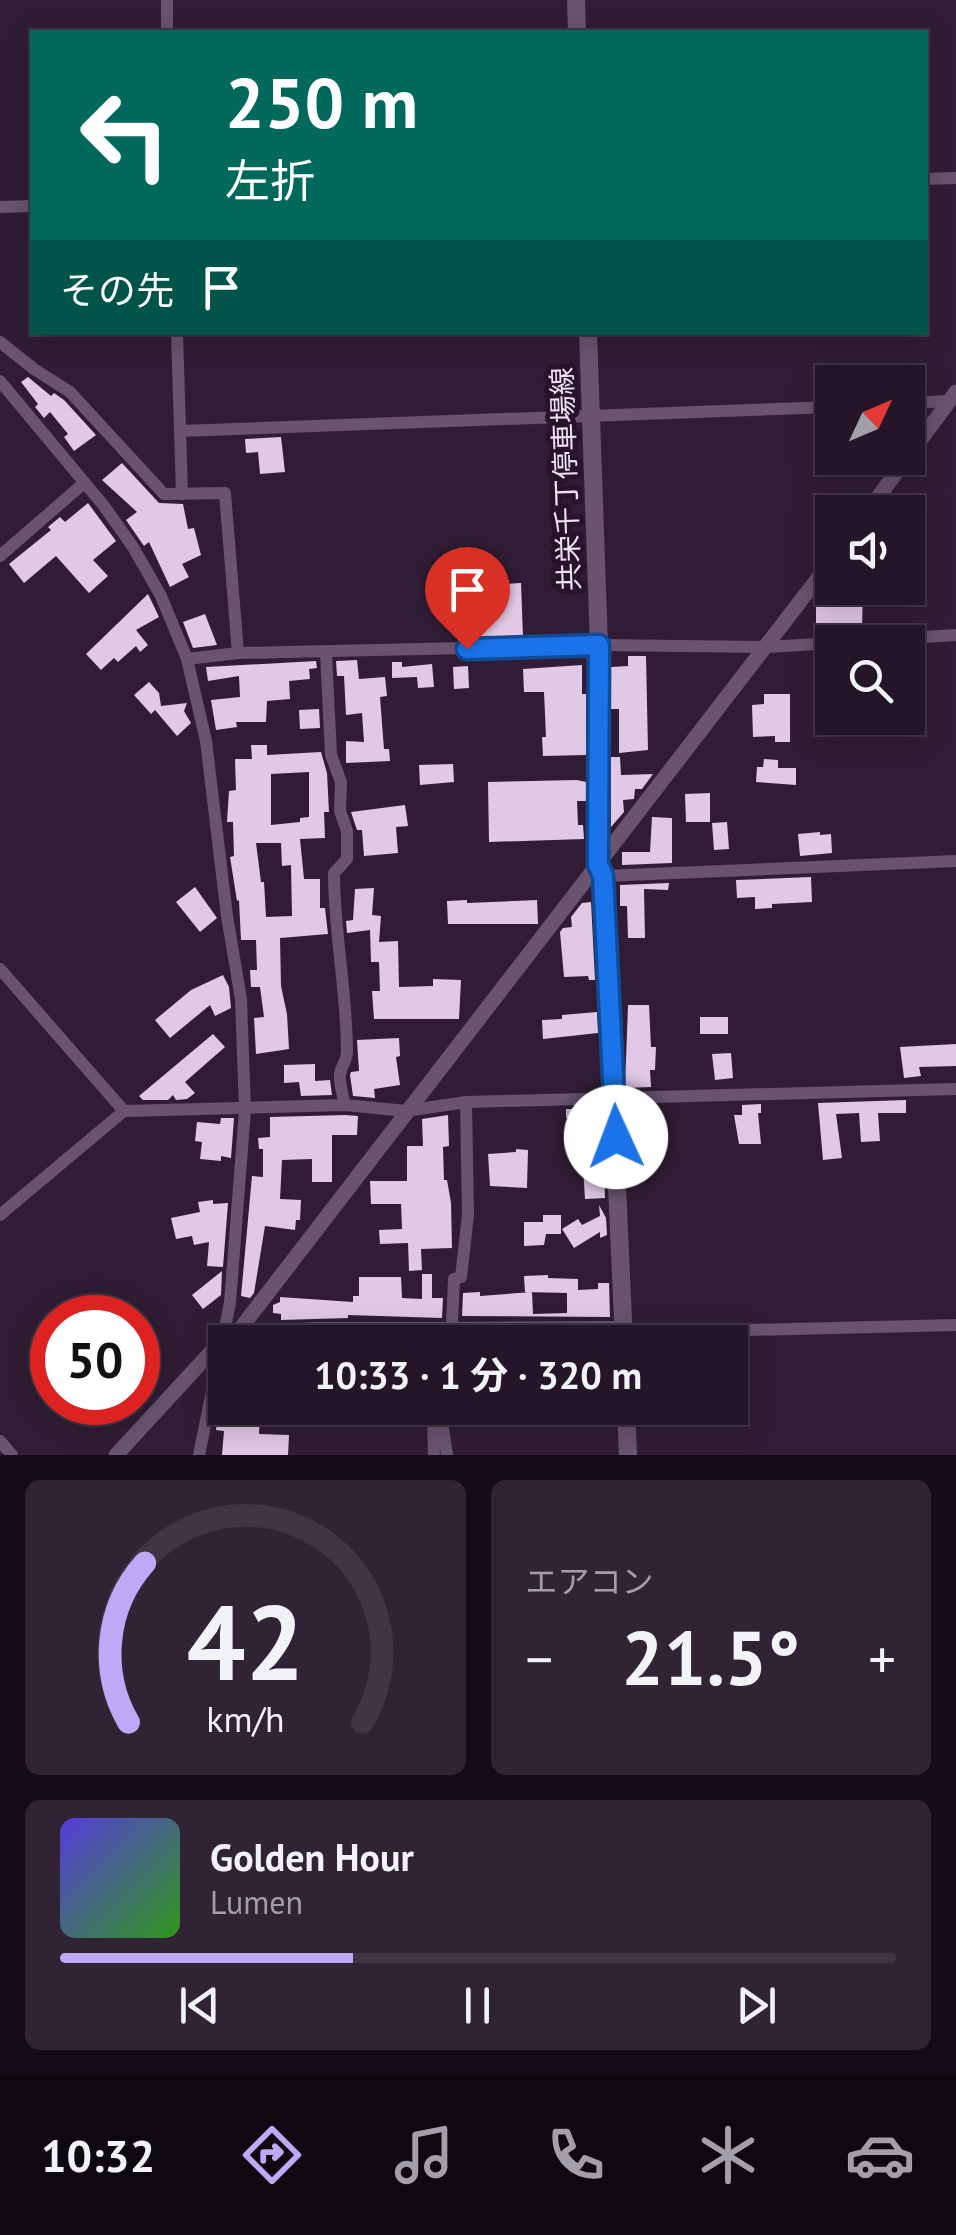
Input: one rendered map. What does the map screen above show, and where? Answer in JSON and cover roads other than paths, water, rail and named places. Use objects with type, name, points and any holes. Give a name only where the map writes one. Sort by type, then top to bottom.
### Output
[{"type":"main road","points":[[576,0],[577,30]]},
{"type":"main road","name":"共栄千丁停車場線","points":[[588,335],[599,645],[600,870],[615,1098],[624,1325]]},
{"type":"main road","points":[[627,1425],[628,1455]]},
{"type":"street","points":[[166,0],[168,30]]},
{"type":"street","points":[[928,179],[956,178]]},
{"type":"street","points":[[0,207],[30,206]]},
{"type":"street","points":[[177,335],[182,494]]},
{"type":"street","points":[[0,342],[70,392],[164,494],[224,493],[238,653]]},
{"type":"street","points":[[0,381],[133,547],[161,596],[187,658],[206,741],[241,1000],[244,1110],[230,1325]]},
{"type":"street","points":[[925,401],[952,397]]},
{"type":"street","points":[[880,495],[952,397]]},
{"type":"street","points":[[180,431],[815,408]]},
{"type":"street","points":[[0,556],[84,483]]},
{"type":"street","points":[[239,1325],[600,870],[815,583]]},
{"type":"street","points":[[925,638],[956,636]]},
{"type":"street","points":[[187,658],[238,653],[815,644]]},
{"type":"street","points":[[326,653],[331,755],[341,782],[340,811],[346,831],[346,859],[334,873],[347,1058],[340,1075],[345,1105]]},
{"type":"street","points":[[600,870],[956,860]]},
{"type":"street","points":[[0,968],[124,1111]]},
{"type":"street","points":[[0,1215],[124,1111],[345,1105],[406,1111],[466,1102],[956,1089]]},
{"type":"street","points":[[452,1325],[454,1279],[461,1276],[468,1216],[466,1102]]},
{"type":"street","points":[[748,1333],[956,1325]]},
{"type":"street","points":[[116,1455],[208,1359]]},
{"type":"street","points":[[199,1455],[208,1420]]},
{"type":"street","points":[[434,1455],[435,1425]]},
{"type":"street","points":[[440,1425],[448,1455]]},
{"type":"street","points":[[0,1441],[12,1455]]}]
